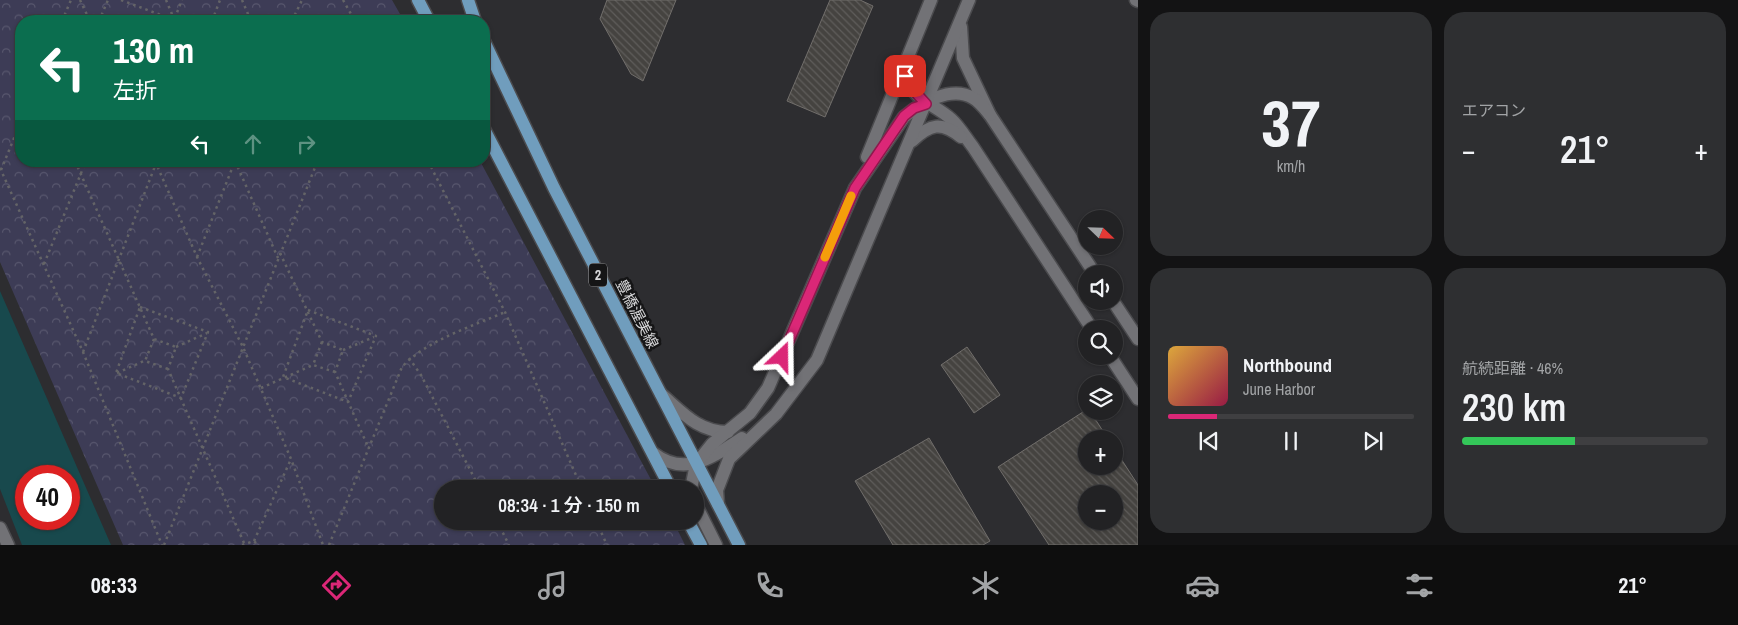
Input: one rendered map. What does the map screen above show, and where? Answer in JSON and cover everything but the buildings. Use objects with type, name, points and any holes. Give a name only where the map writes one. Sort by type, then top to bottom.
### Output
[{"type":"main road","points":[[418,0],[425,15]]},
{"type":"main road","points":[[468,0],[473,15]]},
{"type":"main road","name":"豊橋渥美線","points":[[490,54],[554,188],[739,545]]},
{"type":"main road","name":"2","points":[[490,141],[666,480]]},
{"type":"main road","points":[[693,530],[701,545]]},
{"type":"street","points":[[693,480],[696,464],[709,447],[750,413],[768,388],[855,188],[931,0]]},
{"type":"street","points":[[718,506],[717,490],[722,472],[730,459],[790,398],[817,360],[969,0]]},
{"type":"street","points":[[962,18],[960,41],[962,58],[990,114],[1089,265]]},
{"type":"street","points":[[905,65],[908,84],[926,104],[952,119],[973,146],[1086,320]]},
{"type":"street","points":[[855,188],[904,116],[914,108],[938,97],[957,94],[971,96],[990,114]]},
{"type":"street","points":[[909,143],[923,130],[936,126],[955,132],[973,146]]},
{"type":"street","points":[[1119,310],[1138,339]]},
{"type":"street","points":[[1116,365],[1138,399]]},
{"type":"street","points":[[658,391],[698,426],[711,431],[728,432]]},
{"type":"street","points":[[653,453],[671,464],[696,464],[728,448],[762,426]]},
{"type":"street","points":[[704,521],[716,545]]},
{"type":"street","points":[[0,528],[8,545]]},
{"type":"path","points":[[65,15],[71,0]]},
{"type":"path","points":[[80,0],[87,15]]},
{"type":"path","points":[[102,15],[108,0]]},
{"type":"path","points":[[121,0],[160,15]]},
{"type":"path","points":[[166,0],[172,15]]},
{"type":"path","points":[[177,15],[182,0]]},
{"type":"path","points":[[214,15],[220,0]]},
{"type":"path","points":[[242,0],[248,15]]},
{"type":"path","points":[[295,15],[302,0]]},
{"type":"path","points":[[344,0],[351,15]]},
{"type":"path","points":[[15,135],[1,169],[83,352],[163,545]]},
{"type":"path","points":[[78,167],[154,338],[176,347]]},
{"type":"path","points":[[44,265],[84,167]]},
{"type":"path","points":[[83,352],[120,260],[154,167]]},
{"type":"path","points":[[158,167],[197,257],[261,388],[324,545]]},
{"type":"path","points":[[197,257],[233,167]]},
{"type":"path","points":[[238,167],[278,259]]},
{"type":"path","points":[[163,545],[316,167]]},
{"type":"path","points":[[431,167],[505,312],[578,480]]},
{"type":"path","points":[[280,254],[322,342],[343,350],[376,336]]},
{"type":"path","points":[[140,307],[208,332]]},
{"type":"path","points":[[116,373],[140,307]]},
{"type":"path","points":[[308,310],[376,336]]},
{"type":"path","points":[[283,377],[308,310]]},
{"type":"path","points":[[329,545],[402,366],[410,358],[429,346],[505,312]]},
{"type":"path","points":[[208,332],[176,347],[168,369],[243,544],[254,542],[258,545]]},
{"type":"path","points":[[181,398],[208,332]]},
{"type":"path","points":[[348,402],[376,336]]},
{"type":"path","points":[[145,361],[154,338]]},
{"type":"path","points":[[312,365],[322,342]]},
{"type":"path","points":[[343,350],[335,372],[369,449]]},
{"type":"path","points":[[410,358],[421,375],[475,480]]},
{"type":"path","points":[[116,373],[145,361],[168,369]]},
{"type":"path","points":[[261,388],[312,365],[335,372]]},
{"type":"path","points":[[116,373],[181,398]]},
{"type":"path","points":[[283,377],[348,402]]},
{"type":"path","points":[[254,542],[291,459]]},
{"type":"path","points":[[502,530],[509,545]]},
{"type":"path","points":[[600,530],[606,545]]},
{"type":"green space","points":[[0,0],[392,0],[401,15],[15,15],[15,167],[483,167],[651,480],[434,480],[434,530],[678,530],[685,545],[123,545],[0,262]]},
{"type":"shaded area","points":[[0,291],[76,465],[15,465],[15,527],[0,489]]},
{"type":"shaded area","points":[[80,474],[111,545],[22,545],[16,530],[80,530]]},
{"type":"slow traffic","points":[[825,257],[851,196]]},
{"type":"route","points":[[782,357],[855,188],[879,149],[904,116],[914,108],[926,104],[908,84],[905,76]]}]
